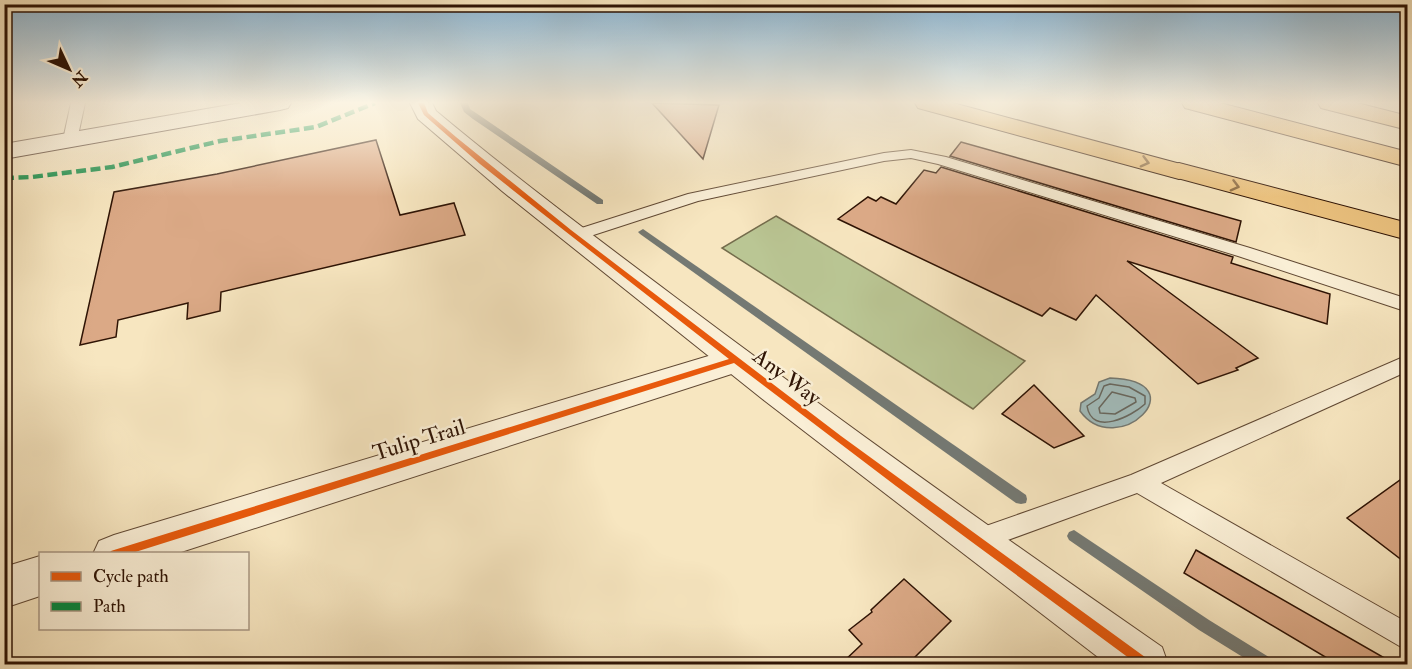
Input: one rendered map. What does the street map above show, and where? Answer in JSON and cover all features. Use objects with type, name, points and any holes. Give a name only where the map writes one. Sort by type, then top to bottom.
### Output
[{"type":"main road","points":[[1042,134],[1407,232]]},
{"type":"main road","points":[[1310,134],[1407,160]]},
{"type":"street","points":[[4,152],[45,134]]},
{"type":"street","name":"Any Way","points":[[449,134],[482,164],[735,360],[975,541],[1145,664]]},
{"type":"street","name":"Tulip Trail","points":[[120,552],[735,360]]},
{"type":"street","points":[[4,588],[39,576]]},
{"type":"lane","points":[[575,236],[694,197],[884,157],[911,154],[941,160],[1233,249],[1407,306]]},
{"type":"lane","points":[[975,541],[1139,482],[1407,362]]},
{"type":"lane","points":[[1139,482],[1407,638]]},
{"type":"green space","points":[[776,216],[1025,361],[973,409],[722,248]]},
{"type":"water","points":[[1110,378],[1136,382],[1148,392],[1150,403],[1143,415],[1129,424],[1113,428],[1096,424],[1080,411],[1081,403],[1095,394],[1099,382]]},
{"type":"building","points":[[680,134],[710,134],[703,159]]},
{"type":"building","points":[[376,140],[400,215],[454,203],[465,235],[221,292],[220,311],[187,319],[188,303],[118,320],[116,337],[80,345],[114,192],[217,174]]},
{"type":"building","points":[[961,142],[1241,221],[1236,242],[950,156]]},
{"type":"building","points":[[941,167],[1233,257],[1231,263],[1330,294],[1327,324],[1127,261],[1258,358],[1236,368],[1238,370],[1198,384],[1096,295],[1076,320],[1050,308],[1042,316],[838,219],[868,197],[876,201],[881,197],[896,204],[924,170],[936,173]]},
{"type":"building","points":[[1034,385],[1084,436],[1054,448],[1002,414]]},
{"type":"building","points":[[1407,475],[1407,564],[1347,518]]},
{"type":"building","points":[[1196,550],[1395,664],[1337,664],[1184,573]]},
{"type":"building","points":[[904,579],[951,621],[908,664],[841,664],[862,644],[849,630],[872,612],[871,610]]},
{"type":"waterway","points":[[501,134],[600,202]]},
{"type":"waterway","points":[[643,232],[1021,499]]},
{"type":"waterway","points":[[1074,536],[1204,625],[1267,664]]},
{"type":"marked path","points":[[4,178],[32,177],[112,167],[220,141],[266,134]]},
{"type":"cycle path","points":[[450,134],[569,232],[717,346],[1145,664]]},
{"type":"cycle path","points":[[120,552],[735,360]]}]
